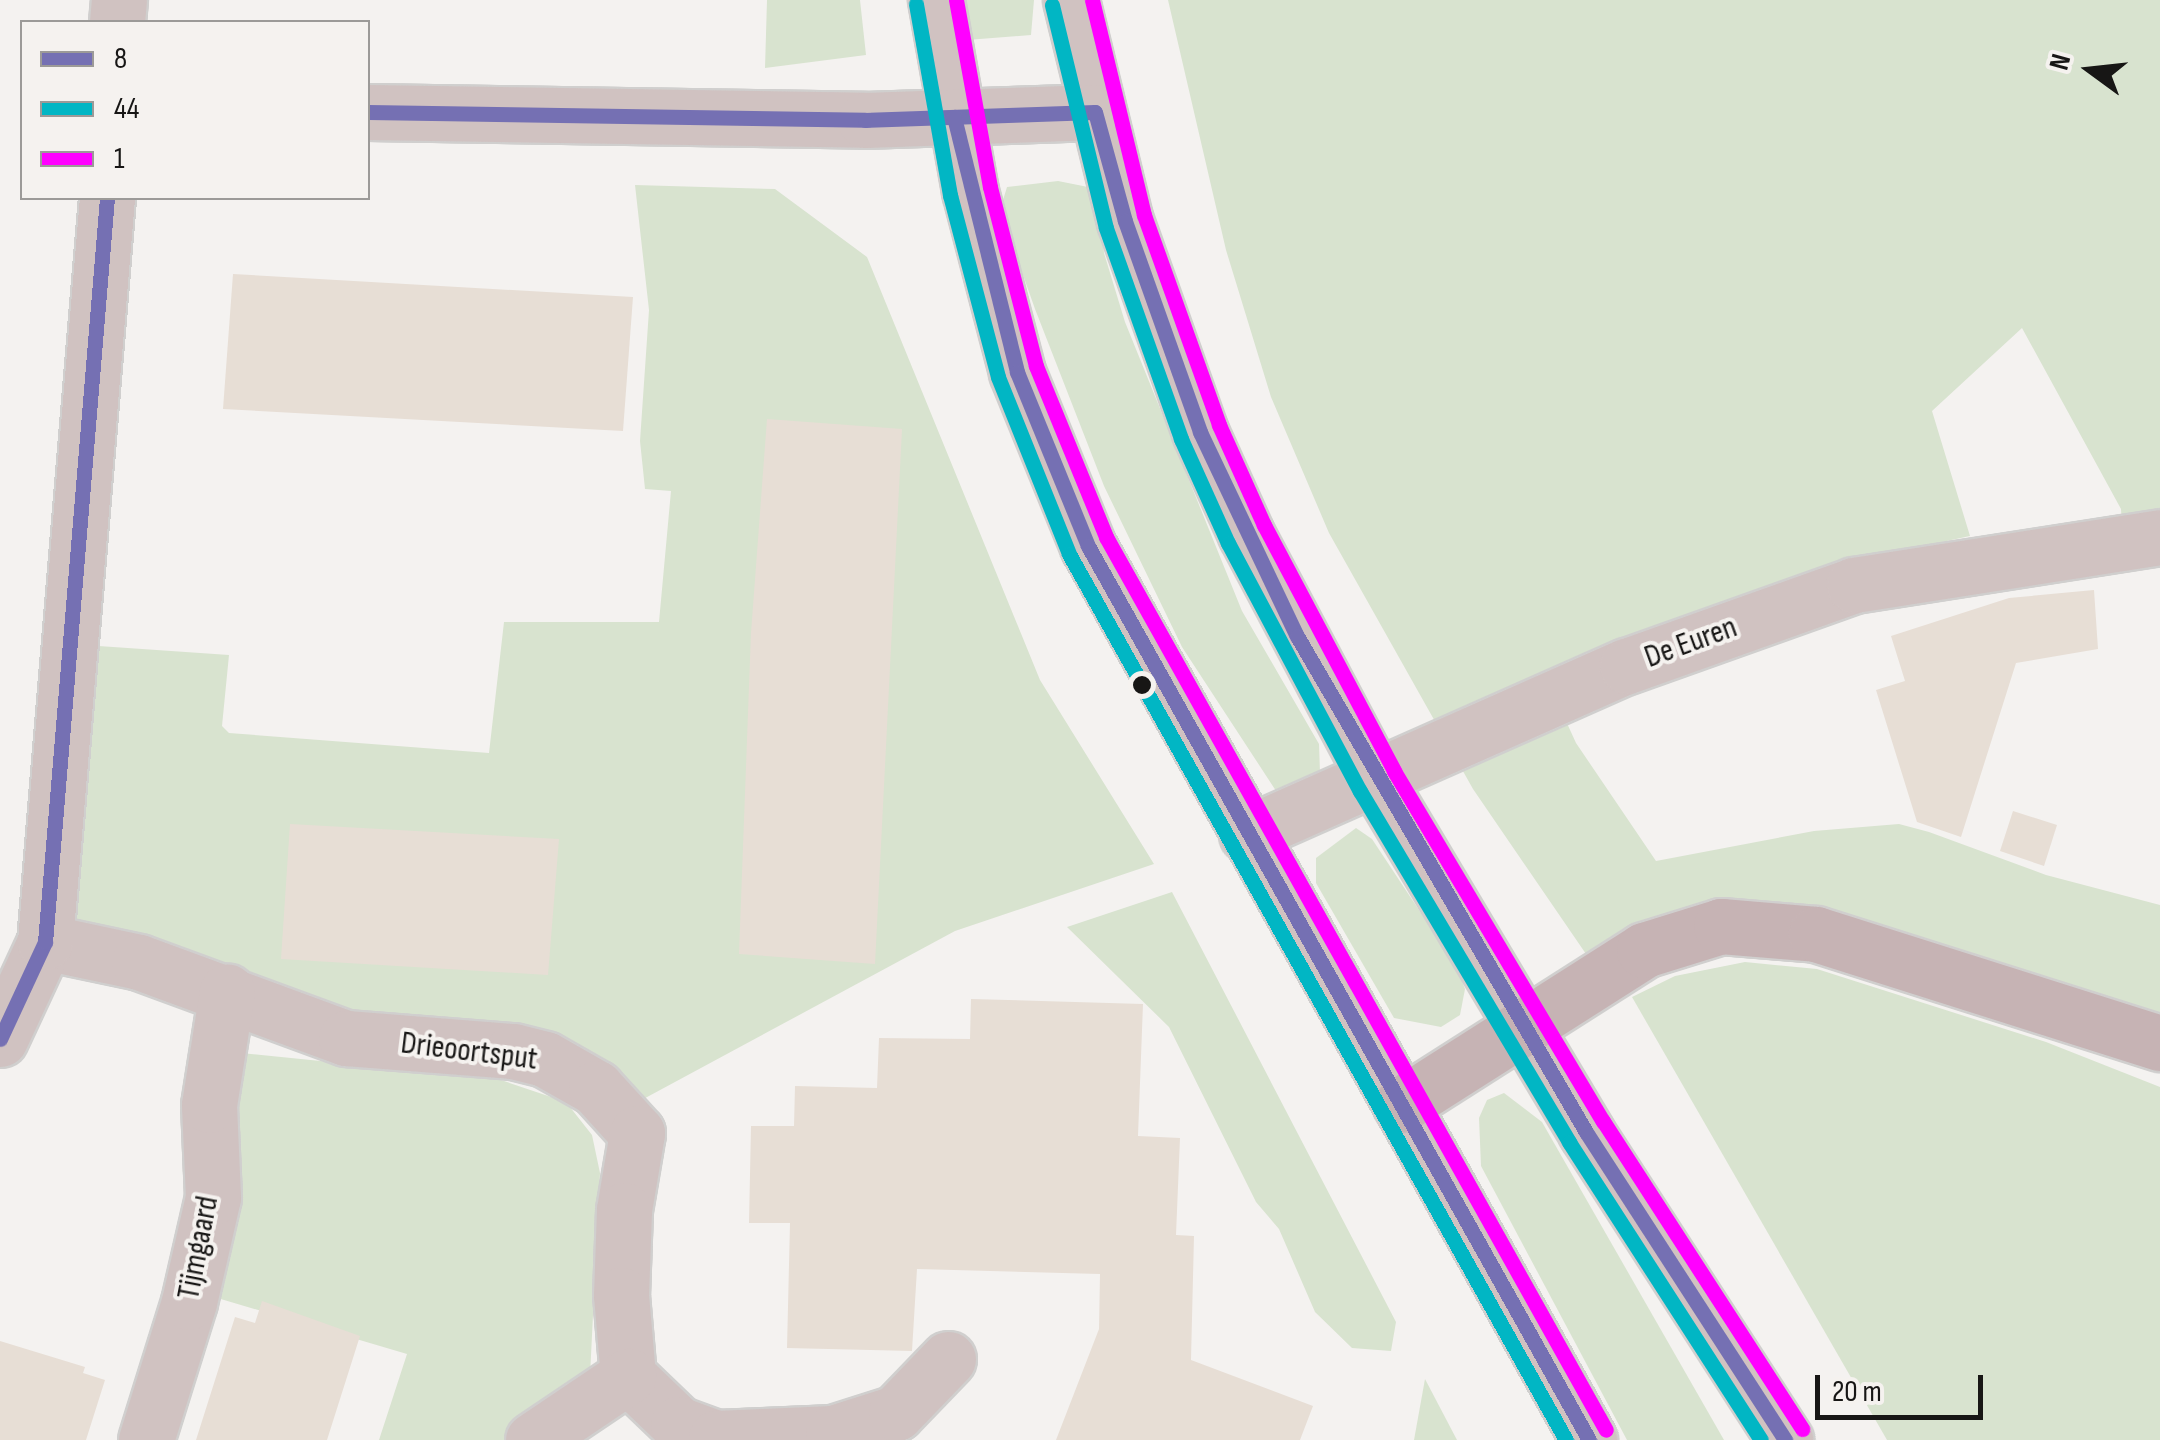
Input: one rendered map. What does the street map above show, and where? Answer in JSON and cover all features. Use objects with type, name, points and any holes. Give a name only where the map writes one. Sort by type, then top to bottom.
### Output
[{"type":"highway","points":[[1401,1105],[1644,950],[1694,932],[1753,924],[1816,934],[2160,1043]]},
{"type":"street","points":[[936,0],[954,117],[1018,372],[1050,458],[1124,618],[1589,1440]]},
{"type":"street","points":[[1071,0],[1095,112],[1131,239],[1200,432],[1297,636],[1524,1026],[1785,1440]]},
{"type":"street","points":[[370,112],[954,117],[1095,112]]},
{"type":"street","points":[[0,1039],[45,942],[107,200]]},
{"type":"street","name":"De Euren","points":[[1247,834],[1378,780],[1627,666],[1854,585],[2160,537]]},
{"type":"street","name":"Drieoortsput","points":[[45,942],[139,962],[227,991],[346,1038],[545,1059],[596,1088],[637,1132],[624,1210],[621,1296],[628,1376]]},
{"type":"street","name":"Tijmgaard","points":[[146,1440],[189,1302],[212,1197],[209,1105],[227,991]]},
{"type":"street","points":[[533,1440],[628,1376],[678,1424],[716,1438],[833,1433],[896,1414],[948,1359]]},
{"type":"green space","points":[[767,0],[860,0],[866,55],[765,68]]},
{"type":"green space","points":[[961,0],[1034,0],[1031,35],[967,40]]},
{"type":"green space","points":[[1168,0],[2160,0],[2160,529],[2122,529],[2121,509],[2022,328],[1932,411],[1970,536],[1844,563],[1550,686],[1576,743],[1656,861],[1814,831],[1899,824],[1929,832],[2046,875],[2160,905],[2160,1016],[1662,917],[1586,954],[1473,789],[1329,533],[1271,397],[1226,250]]},
{"type":"green space","points":[[1058,181],[1098,189],[1104,253],[1125,322],[1242,611],[1319,744],[1320,773],[1280,797],[1182,647],[1104,486],[1035,309],[1000,210],[1007,187]]},
{"type":"green space","points":[[635,185],[775,189],[867,257],[1040,680],[1154,864],[955,931],[636,1103],[248,1008],[65,924],[84,645],[229,655],[222,726],[229,733],[489,753],[504,622],[659,622],[671,491],[645,489],[640,441],[649,310]]},
{"type":"green space","points":[[1356,828],[1372,839],[1456,966],[1465,989],[1460,1015],[1441,1027],[1394,1018],[1316,883],[1316,858]]},
{"type":"green space","points":[[1172,892],[1396,1322],[1391,1351],[1352,1348],[1315,1312],[1279,1229],[1256,1202],[1169,1027],[1067,927]]},
{"type":"green space","points":[[1745,962],[1817,969],[2046,1042],[2160,1087],[2160,1440],[1887,1440],[1632,997],[1675,976]]},
{"type":"green space","points":[[241,1053],[498,1079],[566,1102],[592,1135],[600,1173],[590,1376],[506,1440],[379,1440],[407,1354],[214,1297]]},
{"type":"green space","points":[[1504,1093],[1542,1122],[1724,1440],[1627,1440],[1481,1166],[1479,1118],[1487,1100]]},
{"type":"green space","points":[[1425,1379],[1457,1440],[1414,1440]]},
{"type":"building","points":[[233,274],[633,297],[623,431],[223,409]]},
{"type":"building","points":[[767,419],[902,429],[875,964],[739,954],[751,633]]},
{"type":"building","points":[[2094,590],[2098,649],[2016,663],[1961,837],[1917,822],[1876,690],[1905,681],[1891,636],[2009,598]]},
{"type":"building","points":[[2013,811],[2057,825],[2044,866],[2000,851]]},
{"type":"building","points":[[290,824],[559,839],[548,975],[281,959]]},
{"type":"building","points":[[971,999],[1143,1004],[1138,1136],[1180,1138],[1176,1235],[1194,1236],[1191,1360],[1313,1406],[1300,1440],[1056,1440],[1099,1329],[1100,1274],[917,1269],[912,1351],[787,1348],[790,1223],[749,1223],[751,1126],[794,1126],[795,1086],[877,1088],[879,1038],[970,1039]]},
{"type":"building","points":[[262,1301],[360,1336],[327,1440],[196,1440],[235,1317],[255,1323]]},
{"type":"building","points":[[0,1341],[85,1367],[83,1373],[105,1380],[86,1440],[0,1440]]},
{"type":"transit line","name":"1","points":[[956,0],[990,187],[1036,366],[1106,537],[1606,1430]]},
{"type":"transit line","name":"1","points":[[1092,0],[1144,215],[1219,425],[1264,525],[1394,771],[1603,1121],[1802,1429]]},
{"type":"transit line","name":"44","points":[[916,4],[950,195],[998,377],[1069,554],[1566,1440]]},
{"type":"transit line","name":"44","points":[[1052,5],[1106,228],[1181,439],[1228,543],[1360,791],[1569,1142],[1761,1440]]},
{"type":"transit line","name":"8","points":[[370,112],[865,120],[1095,112],[1125,221],[1200,432],[1297,636],[1586,1132],[1785,1440]]},
{"type":"transit line","name":"8","points":[[954,117],[1017,372],[1088,546],[1589,1440]]},
{"type":"transit line","name":"8","points":[[0,1039],[45,942],[107,200]]}]
